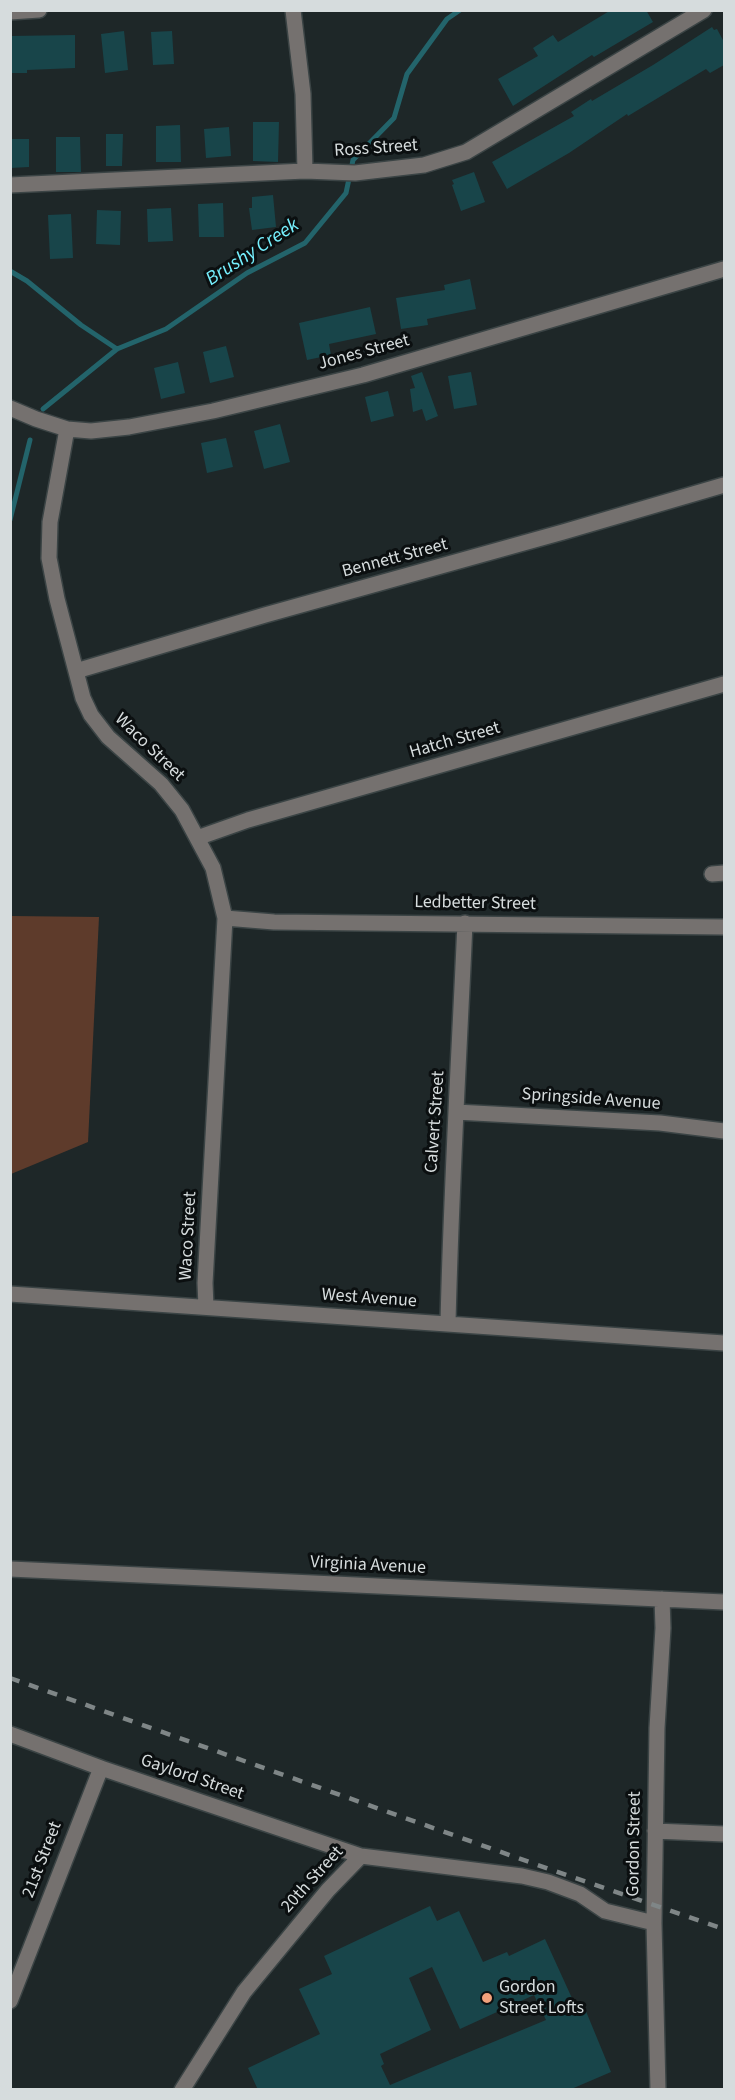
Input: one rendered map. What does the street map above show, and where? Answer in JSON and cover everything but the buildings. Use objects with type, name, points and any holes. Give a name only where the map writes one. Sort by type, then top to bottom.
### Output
[{"type":"street","points":[[10,12],[39,10]]},
{"type":"street","points":[[293,10],[303,94],[305,171]]},
{"type":"street","name":"Ross Street","points":[[10,184],[305,171],[355,173],[424,165],[466,152],[704,10]]},
{"type":"street","name":"Jones Street","points":[[10,408],[67,429],[91,431],[129,427],[213,411],[352,377],[724,269]]},
{"type":"street","name":"Waco Street","points":[[67,429],[50,522],[49,558],[57,599],[84,698],[98,726],[174,798],[213,868],[225,918],[205,1283],[206,1307]]},
{"type":"street","name":"Bennett Street","points":[[76,671],[254,618],[724,485]]},
{"type":"street","name":"Hatch Street","points":[[197,838],[248,820],[724,684]]},
{"type":"street","name":"Ledbetter Street","points":[[225,918],[274,922],[724,927]]},
{"type":"street","name":"Calvert Street","points":[[448,1323],[451,1198],[465,924]]},
{"type":"street","name":"Springside Avenue","points":[[456,1112],[660,1123],[724,1131]]},
{"type":"street","name":"West Avenue","points":[[10,1294],[724,1343]]},
{"type":"street","name":"Virginia Avenue","points":[[10,1569],[724,1602]]},
{"type":"street","name":"Gordon Street","points":[[657,2090],[654,1923],[662,1599]]},
{"type":"street","name":"Gaylord Street","points":[[10,1734],[101,1768],[361,1856]]},
{"type":"street","name":"21st Street","points":[[10,2001],[101,1768]]},
{"type":"street","points":[[655,1832],[724,1834]]},
{"type":"street","name":"20th Street","points":[[182,2090],[224,2022],[263,1967],[328,1890],[361,1856],[522,1876],[548,1882],[580,1894],[605,1911],[654,1923]]},
{"type":"shaded area","points":[[11,916],[99,917],[88,1142],[11,1174]]},
{"type":"waterway","name":"Brushy Creek","points":[[43,409],[117,349],[166,329],[247,273],[305,243],[346,193],[353,160],[394,118],[407,74],[447,19],[460,10]]},
{"type":"waterway","points":[[10,271],[27,281],[81,325],[117,349]]},
{"type":"waterway","name":"Brushy Creek","points":[[10,520],[30,440]]},
{"type":"railway","points":[[10,1678],[724,1929]]},
{"type":"place","name":"Gordon Street Lofts","points":[[487,1998]]}]
